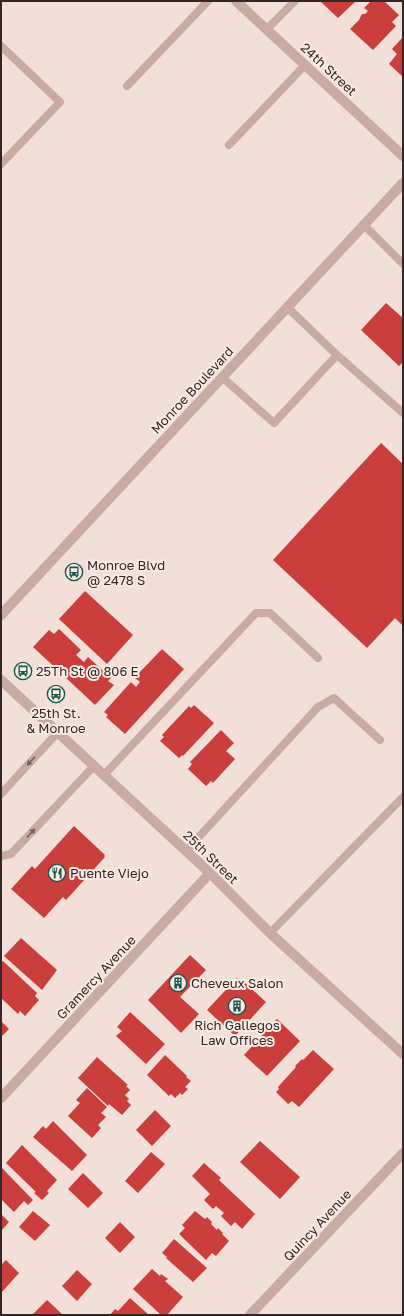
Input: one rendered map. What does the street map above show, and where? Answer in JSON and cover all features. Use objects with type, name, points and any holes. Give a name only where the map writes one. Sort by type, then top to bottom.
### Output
[{"type":"street","name":"24th Street","points":[[236,1],[403,156]]},
{"type":"street","name":"Monroe Boulevard","points":[[1,615],[403,183]]},
{"type":"street","name":"25th Street","points":[[1,680],[210,873],[270,933],[403,1054]]},
{"type":"street","name":"Gramercy Avenue","points":[[1,1098],[210,873]]},
{"type":"street","name":"Quincy Avenue","points":[[250,1315],[403,1153]]},
{"type":"lane","points":[[127,86],[208,1]]},
{"type":"lane","points":[[267,29],[296,1]]},
{"type":"lane","points":[[1,46],[60,102],[1,164]]},
{"type":"lane","points":[[229,146],[305,65]]},
{"type":"lane","points":[[364,225],[403,264]]},
{"type":"lane","points":[[288,307],[337,355],[403,413]]},
{"type":"lane","points":[[222,377],[274,423],[337,355]]},
{"type":"lane","points":[[104,775],[256,613],[270,613],[318,658]]},
{"type":"lane","points":[[186,851],[318,707],[334,698],[380,740]]},
{"type":"lane","points":[[1,794],[58,732]]},
{"type":"lane","points":[[1,856],[11,854],[94,766]]},
{"type":"lane","points":[[270,933],[403,797]]},
{"type":"building","points":[[320,1],[356,1],[338,18]]},
{"type":"building","points":[[371,1],[384,1],[399,15],[392,22],[396,26],[373,50],[350,29],[359,20],[362,14],[365,14],[368,11],[364,8]]},
{"type":"building","points":[[403,37],[403,77],[389,64],[397,54],[392,49]]},
{"type":"building","points":[[386,303],[403,318],[403,362],[399,366],[361,330]]},
{"type":"building","points":[[381,443],[403,464],[403,626],[395,618],[367,648],[273,560]]},
{"type":"building","points":[[85,591],[133,635],[107,664],[59,619]]},
{"type":"building","points":[[59,629],[81,650],[76,655],[84,662],[88,657],[111,678],[108,681],[114,685],[95,705],[33,647],[49,630],[54,634]]},
{"type":"building","points":[[162,649],[184,669],[125,734],[106,717],[108,715],[104,712],[131,682],[136,687],[140,682],[134,677]]},
{"type":"building","points":[[194,705],[214,723],[183,756],[182,755],[179,758],[160,741],[164,737],[162,735],[189,706],[191,708]]},
{"type":"building","points":[[221,730],[234,743],[226,751],[235,759],[213,783],[211,781],[206,786],[188,769],[192,764],[190,762]]},
{"type":"building","points":[[74,826],[105,855],[105,857],[66,900],[63,897],[44,918],[11,889],[32,866],[35,869]]},
{"type":"building","points":[[21,938],[57,970],[42,990],[4,956]]},
{"type":"building","name":"Cheveux Salon","points":[[190,955],[206,970],[180,997],[199,1014],[181,1033],[148,1000]]},
{"type":"building","points":[[1,961],[3,961],[37,993],[35,996],[39,1000],[25,1016],[20,1011],[18,1014],[1,998]]},
{"type":"building","name":"Rich Gallegos Law Offices","points":[[237,978],[243,984],[244,982],[266,1002],[235,1036],[207,1010]]},
{"type":"building","points":[[130,1012],[165,1044],[146,1064],[116,1036],[122,1031],[117,1027]]},
{"type":"building","points":[[277,1019],[300,1041],[267,1076],[244,1055]]},
{"type":"building","points":[[1,1021],[9,1029],[1,1037]]},
{"type":"building","points":[[313,1050],[334,1069],[299,1107],[292,1101],[288,1104],[276,1092],[279,1089],[278,1087],[296,1067],[295,1066]]},
{"type":"building","points":[[165,1055],[191,1081],[185,1087],[188,1089],[182,1095],[180,1093],[175,1098],[171,1094],[169,1096],[147,1075]]},
{"type":"building","points":[[97,1057],[128,1085],[126,1086],[130,1090],[125,1095],[129,1099],[127,1101],[131,1105],[122,1115],[109,1104],[108,1106],[78,1078]]},
{"type":"building","points":[[87,1088],[107,1107],[101,1113],[106,1117],[98,1125],[101,1128],[92,1138],[68,1116],[80,1103],[76,1100]]},
{"type":"building","points":[[155,1110],[171,1126],[152,1146],[136,1130]]},
{"type":"building","points":[[53,1121],[87,1155],[72,1171],[33,1137],[43,1126],[46,1129]]},
{"type":"building","points":[[260,1141],[300,1177],[280,1199],[240,1162]]},
{"type":"building","points":[[22,1145],[57,1180],[47,1191],[49,1193],[42,1200],[34,1193],[36,1192],[6,1163]]},
{"type":"building","points":[[151,1152],[165,1164],[138,1193],[125,1181]]},
{"type":"building","points":[[204,1163],[221,1178],[219,1180],[255,1214],[242,1229],[235,1222],[231,1226],[221,1216],[224,1213],[216,1206],[213,1209],[204,1200],[210,1194],[192,1176]]},
{"type":"building","points":[[1,1167],[33,1200],[28,1205],[24,1201],[14,1212],[1,1199]]},
{"type":"building","points":[[83,1173],[103,1193],[88,1208],[68,1189]]},
{"type":"building","points":[[33,1211],[50,1225],[35,1241],[19,1227]]},
{"type":"building","points":[[195,1211],[205,1219],[207,1217],[212,1222],[211,1224],[217,1230],[218,1228],[229,1241],[216,1256],[212,1253],[206,1260],[179,1234],[185,1228],[182,1225]]},
{"type":"building","points":[[1,1214],[9,1222],[1,1231]]},
{"type":"building","points":[[120,1222],[135,1237],[120,1253],[105,1238]]},
{"type":"building","points":[[174,1239],[207,1268],[193,1282],[162,1253]]},
{"type":"building","points":[[6,1260],[19,1273],[1,1293],[1,1265]]},
{"type":"building","points":[[152,1269],[160,1276],[161,1274],[168,1279],[165,1281],[183,1297],[167,1315],[161,1315],[133,1289]]},
{"type":"building","points":[[77,1270],[92,1284],[77,1301],[62,1286]]},
{"type":"building","points":[[130,1298],[149,1315],[110,1315],[115,1309],[118,1311]]},
{"type":"building","points":[[47,1300],[63,1315],[32,1315]]},
{"type":"place","name":"Monroe Blvd @ 2478 S","points":[[74,572]]},
{"type":"place","name":"25Th St @ 806 E","points":[[23,671]]},
{"type":"place","name":"25th St. & Monroe","points":[[56,694]]},
{"type":"place","name":"Puente Viejo","points":[[57,873]]},
{"type":"place","name":"Cheveux Salon","points":[[178,983]]},
{"type":"place","name":"Rich Gallegos Law Offices","points":[[237,1006]]}]
